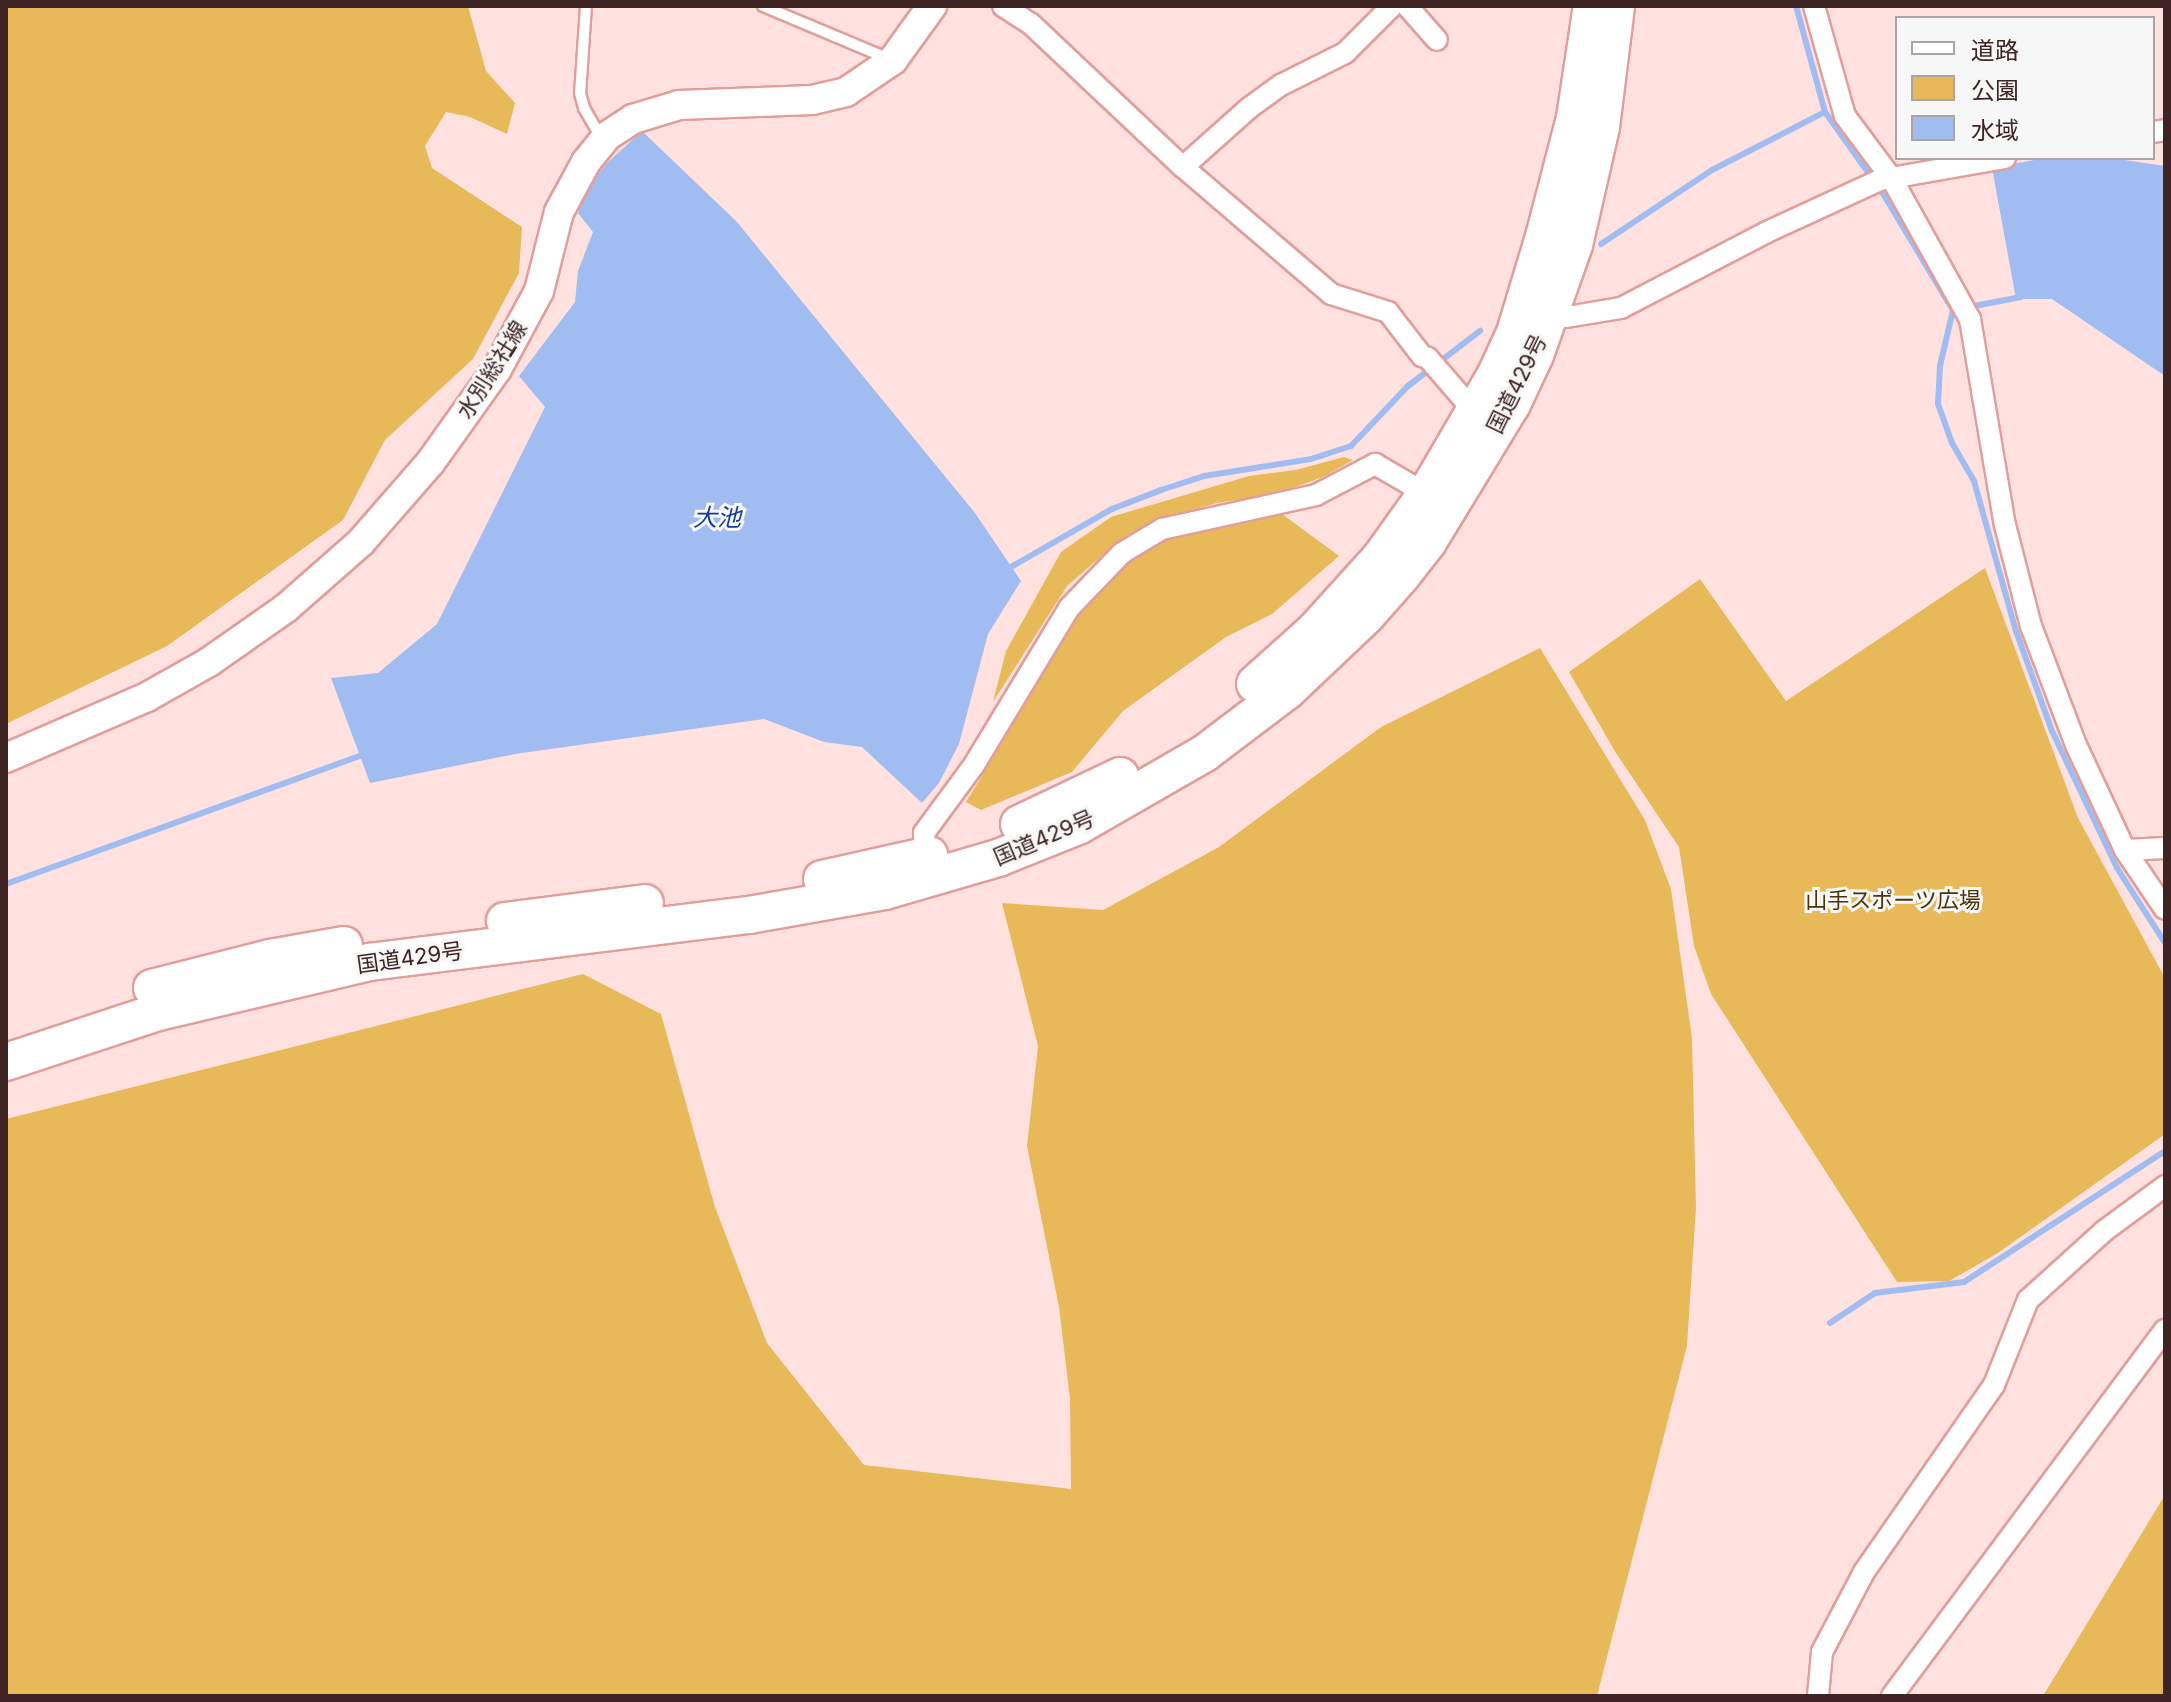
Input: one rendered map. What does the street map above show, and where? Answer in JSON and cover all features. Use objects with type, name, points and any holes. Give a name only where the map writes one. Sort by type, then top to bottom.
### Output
[{"type":"highway","name":"国道429号","points":[[6,1035],[153,988],[270,958],[552,914],[998,858],[1080,825],[1164,779],[1231,734],[1288,690],[1366,616],[1428,542],[1438,501],[1486,421],[1523,380],[1575,118],[1592,6]]},
{"type":"highway","name":"国道429号","points":[[1537,311],[1574,245],[1594,167],[1616,6]]},
{"type":"highway","name":"国道429号","points":[[6,1062],[158,1012],[370,962],[762,914],[927,868]]},
{"type":"main road","name":"水別総社線","points":[[6,758],[147,697],[209,662],[286,608],[361,542],[430,463],[497,369],[539,291],[559,212],[586,162],[603,141],[633,119],[659,109],[812,100],[846,92],[893,60],[932,6]]},
{"type":"street","points":[[1003,6],[1031,24],[1183,167],[1331,294],[1388,312],[1422,356],[1486,421]]},
{"type":"street","points":[[1183,167],[1270,93],[1345,53],[1392,6]]},
{"type":"street","points":[[1407,6],[1437,40]]},
{"type":"street","points":[[1814,6],[1845,116],[1880,182],[1970,319],[2005,525],[2031,626],[2076,745],[2125,850],[2165,909]]},
{"type":"street","points":[[1537,311],[1599,314],[1635,302],[1767,232],[1880,182],[1995,160]]},
{"type":"street","points":[[927,868],[924,833],[974,765],[1069,608],[1122,553],[1162,529],[1316,495],[1375,464],[1438,501]]},
{"type":"street","points":[[2125,850],[2165,848]]},
{"type":"street","points":[[1818,1696],[1822,1652],[1864,1572],[1994,1385],[2028,1300],[2104,1231],[2165,1186]]},
{"type":"street","points":[[1892,1696],[2165,1330]]},
{"type":"lane","points":[[586,6],[580,93],[584,108],[603,141]]},
{"type":"lane","points":[[763,6],[893,60]]},
{"type":"green space","points":[[6,6],[468,6],[486,71],[515,103],[507,134],[470,117],[446,112],[425,146],[432,168],[522,227],[519,273],[473,359],[385,440],[343,520],[167,646],[6,724]]},
{"type":"green space","points":[[1344,457],[1353,460],[1323,477],[1275,494],[1217,503],[1155,521],[1112,547],[1067,586],[993,702],[1006,651],[1061,552],[1111,517],[1249,476],[1296,470]]},
{"type":"green space","points":[[1282,514],[1339,556],[1272,614],[1226,637],[1123,711],[1072,772],[981,810],[966,802],[1089,599],[1125,563],[1167,539]]},
{"type":"green space","name":"山手スポーツ広場","points":[[1985,568],[2078,818],[2165,978],[2165,1134],[1998,1253],[1949,1281],[1897,1282],[1711,994],[1694,946],[1679,847],[1616,753],[1569,672],[1700,579],[1786,701]]},
{"type":"green space","points":[[1540,648],[1645,820],[1671,889],[1692,1038],[1696,1208],[1687,1346],[1597,1696],[6,1696],[6,1119],[583,974],[661,1014],[715,1207],[767,1343],[864,1465],[1071,1489],[1070,1399],[1059,1307],[1027,1146],[1038,1046],[1002,903],[1103,910],[1219,847],[1381,727]]},
{"type":"green space","points":[[2165,1495],[2165,1696],[2043,1696]]},
{"type":"water","name":"大池","points":[[642,131],[737,222],[975,513],[1021,581],[988,634],[959,744],[939,783],[922,803],[862,747],[824,742],[764,719],[515,754],[370,783],[331,678],[378,673],[437,624],[545,407],[519,376],[575,302],[578,271],[593,232],[578,213],[587,188],[607,163]]},
{"type":"water","points":[[2034,160],[2124,160],[2165,166],[2165,376],[2052,299],[2016,299],[1992,168]]},
{"type":"waterway","points":[[1601,244],[1712,170],[1825,112],[1796,6]]},
{"type":"waterway","points":[[1825,112],[1872,178]]},
{"type":"waterway","points":[[1879,187],[1953,310],[1940,366],[1938,404],[1952,443],[1974,481],[2016,631],[2052,731],[2117,868],[2165,943]]},
{"type":"waterway","points":[[1974,306],[2021,297]]},
{"type":"waterway","points":[[1004,571],[1112,509],[1161,490],[1204,476],[1311,459],[1351,446],[1408,386],[1480,331]]},
{"type":"waterway","points":[[6,884],[367,753]]},
{"type":"waterway","points":[[1830,1323],[1875,1293],[1964,1282],[2165,1151]]}]
